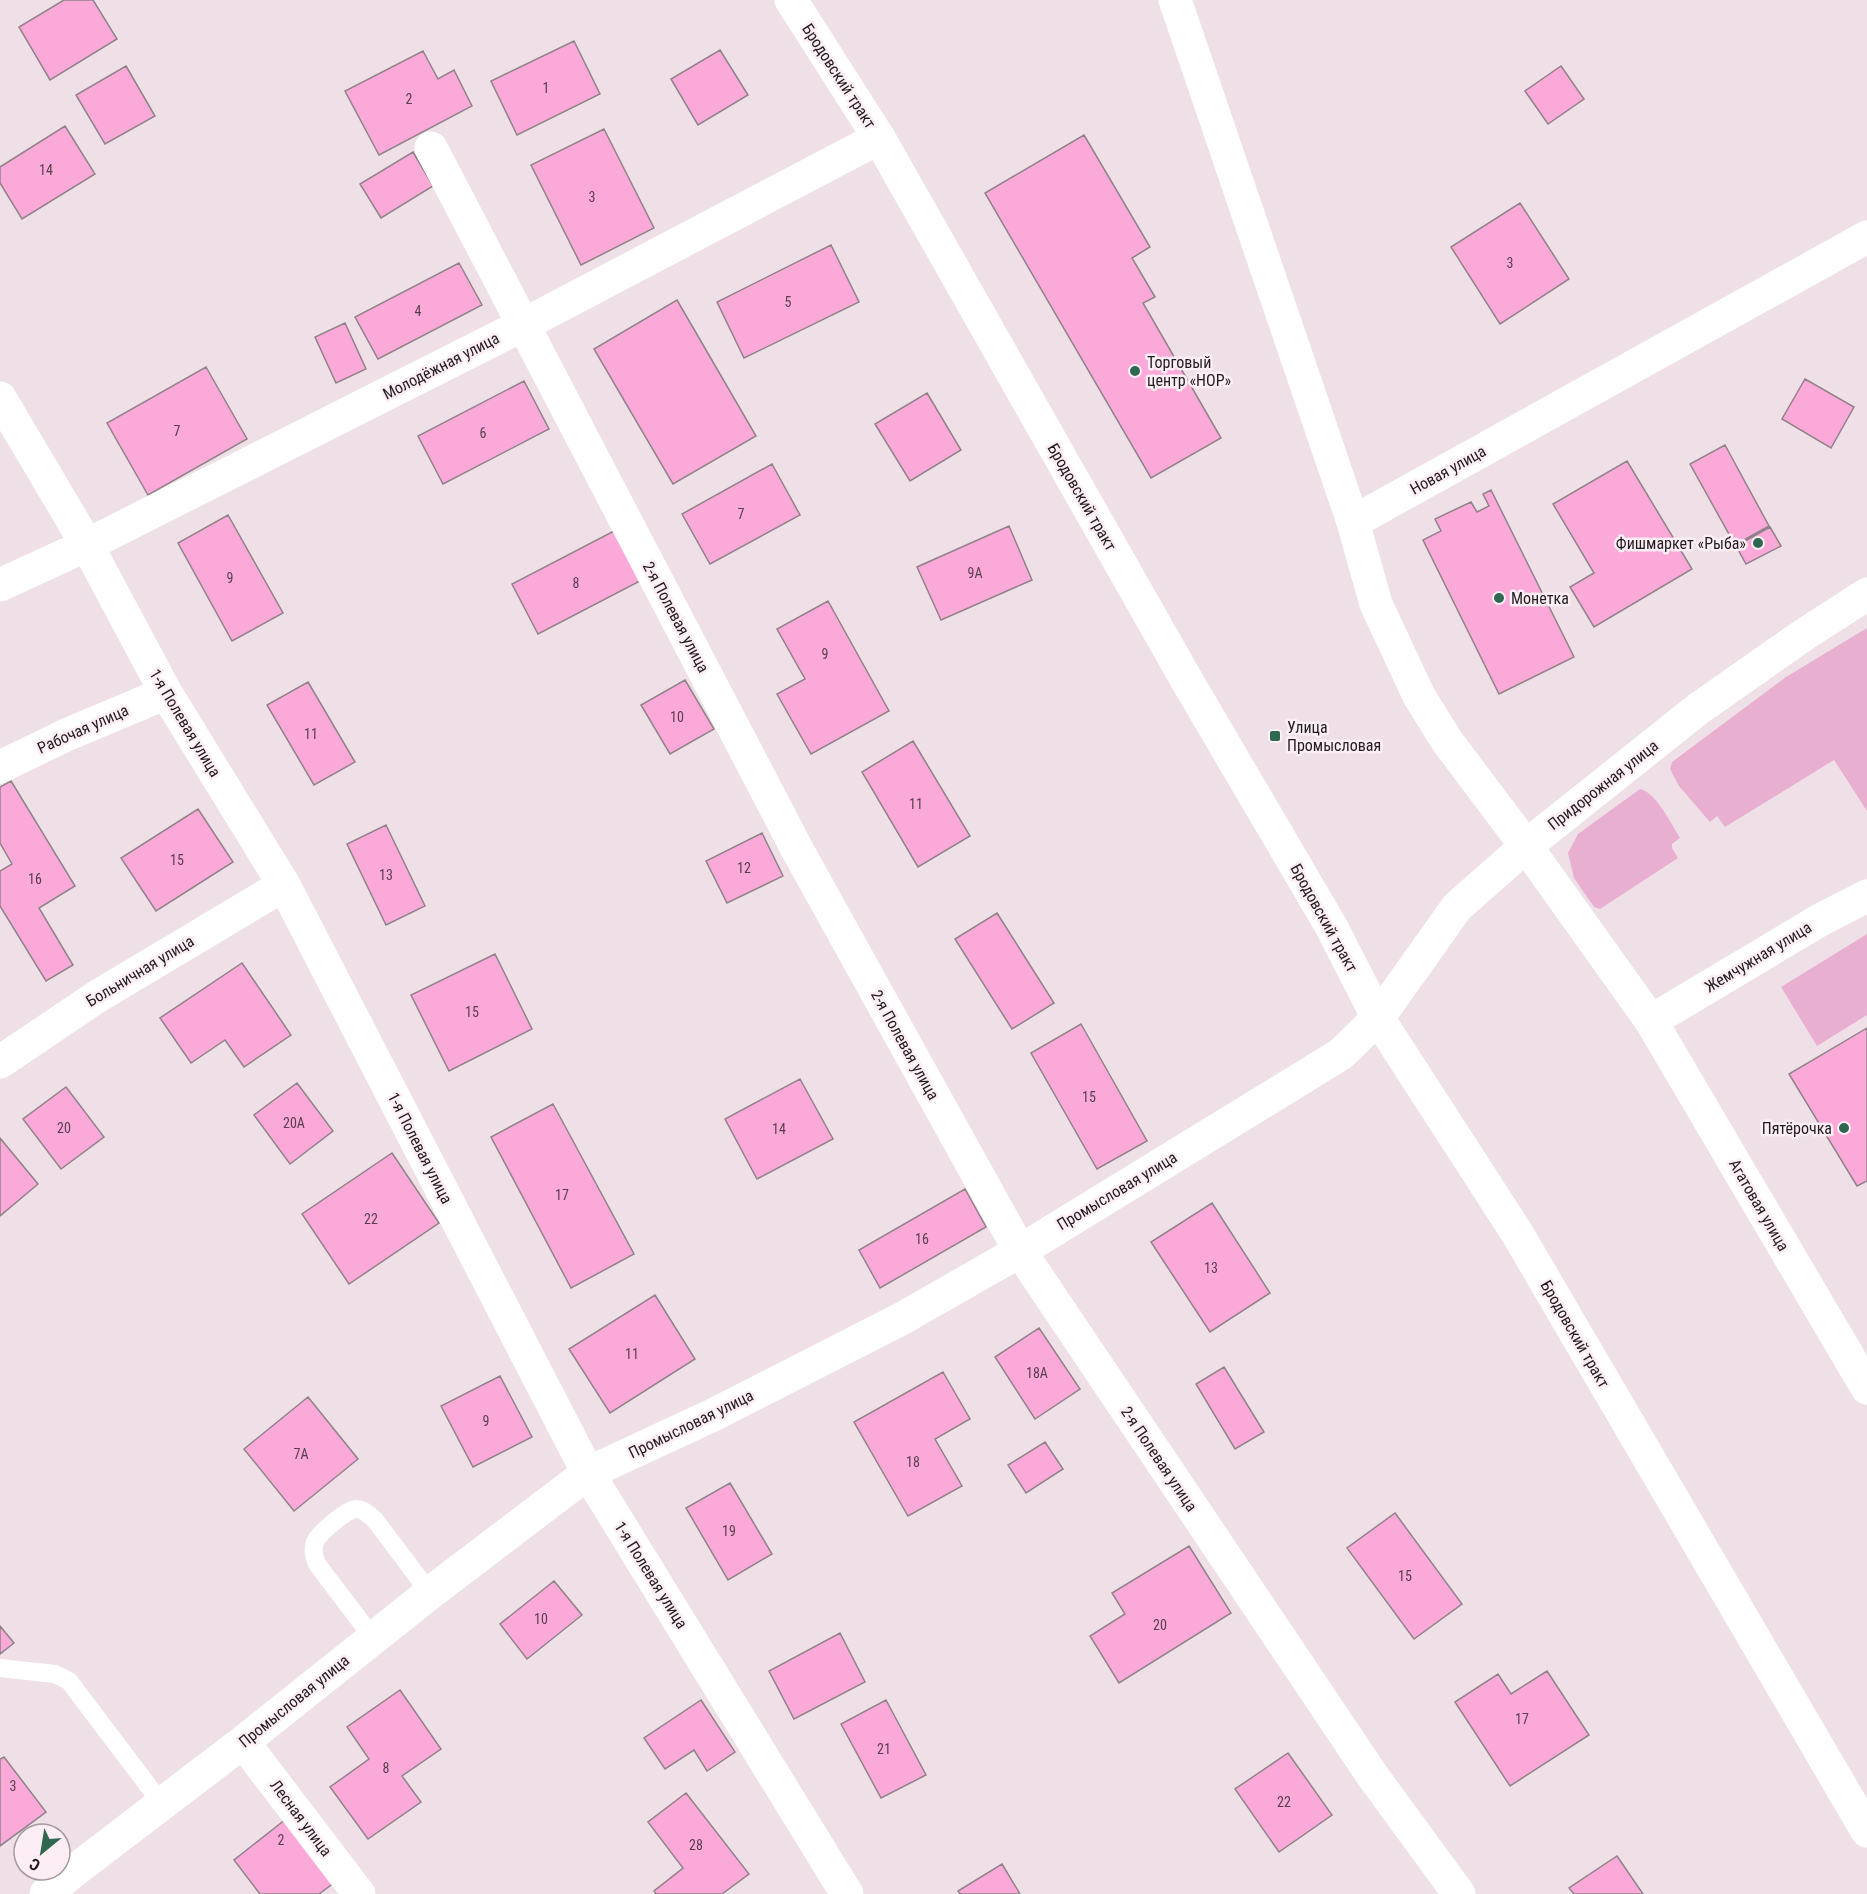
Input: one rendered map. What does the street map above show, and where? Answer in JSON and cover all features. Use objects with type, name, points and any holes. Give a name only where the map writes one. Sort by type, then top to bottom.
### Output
[{"type":"street","name":"Бродовский тракт","points":[[791,0],[879,138],[1180,669],[1331,926],[1378,1018],[1517,1233],[1867,1830]]},
{"type":"street","points":[[1174,0],[1353,522],[1376,604],[1419,696],[1447,741],[1526,846]]},
{"type":"street","name":"Молодёжная улица","points":[[0,585],[87,544],[523,325],[879,138]]},
{"type":"street","name":"2-я Полевая улица","points":[[431,148],[798,851],[1020,1251],[1372,1775],[1459,1894]]},
{"type":"street","name":"Новая улица","points":[[1353,522],[1867,237]]},
{"type":"street","name":"1-я Полевая улица","points":[[0,398],[87,544],[166,693],[284,885],[588,1473],[847,1894]]},
{"type":"street","name":"Придорожная улица","points":[[1378,1018],[1457,907],[1526,846],[1698,709],[1805,634],[1867,594]]},
{"type":"street","name":"Рабочая улица","points":[[0,767],[66,735],[166,693]]},
{"type":"street","name":"Агатовая улица","points":[[1526,846],[1652,1021],[1867,1388]]},
{"type":"street","name":"Больничная улица","points":[[0,1062],[98,996],[284,885]]},
{"type":"street","name":"Жемчужная улица","points":[[1652,1021],[1820,920],[1867,896]]},
{"type":"street","name":"Промысловая улица","points":[[46,1894],[243,1742],[430,1593],[588,1473],[713,1415],[903,1318],[1020,1251],[1341,1054],[1378,1018]]},
{"type":"street","name":"Лесная улица","points":[[243,1742],[359,1894]]},
{"type":"lane","points":[[373,1638],[313,1554],[315,1541],[323,1531],[347,1513],[356,1509],[365,1511],[375,1520],[430,1593]]},
{"type":"lane","points":[[0,1668],[55,1674],[69,1681],[162,1804]]},
{"type":"shaded area","points":[[1867,628],[1867,811],[1834,760],[1725,827],[1717,816],[1710,822],[1679,786],[1670,769],[1672,762],[1786,677]]},
{"type":"shaded area","points":[[1640,789],[1646,791],[1658,802],[1680,838],[1672,844],[1678,858],[1600,909],[1594,907],[1574,878],[1568,853],[1578,834]]},
{"type":"shaded area","points":[[1867,934],[1867,1015],[1817,1046],[1781,987]]},
{"type":"building","points":[[64,0],[93,0],[117,39],[50,80],[19,27]]},
{"type":"building","points":[[574,41],[600,94],[517,135],[491,81]]},
{"type":"building","points":[[720,50],[748,95],[698,125],[671,79]]},
{"type":"building","points":[[423,51],[438,79],[454,70],[472,106],[379,155],[345,91]]},
{"type":"building","points":[[126,66],[155,116],[105,144],[76,95]]},
{"type":"building","points":[[1561,66],[1584,99],[1548,124],[1525,91]]},
{"type":"building","points":[[65,126],[95,174],[22,219],[0,183],[0,167]]},
{"type":"building","points":[[604,129],[654,228],[581,265],[531,165]]},
{"type":"building","name":"Торговый центр «НОР»","points":[[1084,135],[1150,247],[1132,258],[1155,297],[1143,303],[1221,438],[1151,478],[985,193]]},
{"type":"building","points":[[413,152],[433,186],[381,218],[360,184]]},
{"type":"building","points":[[1520,203],[1569,279],[1500,324],[1451,247]]},
{"type":"building","points":[[831,245],[859,302],[744,358],[717,302]]},
{"type":"building","points":[[459,263],[482,305],[378,359],[355,317]]},
{"type":"building","points":[[677,300],[756,436],[673,484],[594,349]]},
{"type":"building","points":[[345,323],[366,369],[336,383],[315,337]]},
{"type":"building","points":[[206,367],[247,439],[148,495],[107,423]]},
{"type":"building","points":[[1805,379],[1854,407],[1831,448],[1782,419]]},
{"type":"building","points":[[524,381],[549,429],[443,484],[418,436]]},
{"type":"building","points":[[927,393],[961,450],[910,481],[875,424]]},
{"type":"building","points":[[1725,445],[1769,526],[1735,545],[1690,464]]},
{"type":"building","points":[[1627,461],[1692,569],[1594,627],[1570,587],[1594,573],[1553,504]]},
{"type":"building","points":[[772,464],[800,515],[710,564],[682,514]]},
{"type":"building","name":"Монетка","points":[[1491,490],[1574,657],[1499,694],[1423,540],[1441,531],[1435,519],[1471,502],[1477,512],[1489,506],[1483,494]]},
{"type":"building","points":[[228,515],[283,613],[232,641],[178,543]]},
{"type":"building","points":[[1009,526],[1032,580],[941,620],[917,567]]},
{"type":"building","points":[[1770,527],[1781,546],[1746,564],[1736,546]]},
{"type":"building","points":[[614,531],[640,581],[538,634],[512,584]]},
{"type":"building","points":[[828,601],[889,711],[811,754],[777,694],[805,679],[777,629]]},
{"type":"building","points":[[685,680],[714,729],[670,754],[641,705]]},
{"type":"building","points":[[308,682],[355,762],[314,785],[267,705]]},
{"type":"building","points":[[913,741],[970,836],[918,867],[862,772]]},
{"type":"building","points":[[11,781],[75,886],[39,908],[73,965],[46,981],[0,906],[0,871],[12,864],[0,843],[0,787]]},
{"type":"building","points":[[198,809],[233,862],[156,911],[121,858]]},
{"type":"building","points":[[386,825],[425,906],[386,925],[347,844]]},
{"type":"building","points":[[762,833],[783,876],[727,903],[706,861]]},
{"type":"building","points":[[997,913],[1054,1003],[1012,1029],[955,939]]},
{"type":"building","points":[[495,954],[532,1029],[449,1071],[411,995]]},
{"type":"building","points":[[242,963],[291,1035],[244,1067],[225,1040],[191,1063],[160,1018]]},
{"type":"building","points":[[1081,1024],[1147,1141],[1097,1169],[1031,1053]]},
{"type":"building","name":"Пятёрочка","points":[[1867,1028],[1867,1181],[1857,1186],[1789,1074]]},
{"type":"building","points":[[800,1079],[833,1139],[757,1179],[725,1119]]},
{"type":"building","points":[[297,1083],[333,1131],[290,1164],[254,1115]]},
{"type":"building","points":[[66,1087],[104,1137],[61,1169],[23,1119]]},
{"type":"building","points":[[553,1104],[634,1254],[571,1288],[491,1137]]},
{"type":"building","points":[[0,1138],[38,1184],[0,1216]]},
{"type":"building","points":[[392,1153],[439,1223],[349,1284],[302,1214]]},
{"type":"building","points":[[965,1189],[986,1227],[880,1288],[859,1250]]},
{"type":"building","points":[[1212,1203],[1270,1293],[1210,1332],[1151,1242]]},
{"type":"building","points":[[655,1295],[695,1359],[610,1413],[569,1349]]},
{"type":"building","points":[[1039,1328],[1080,1389],[1035,1419],[995,1357]]},
{"type":"building","points":[[1224,1367],[1264,1432],[1235,1449],[1196,1384]]},
{"type":"building","points":[[943,1372],[970,1419],[935,1439],[962,1486],[908,1516],[854,1422]]},
{"type":"building","points":[[500,1376],[532,1437],[473,1467],[441,1406]]},
{"type":"building","points":[[308,1397],[358,1459],[294,1511],[244,1449]]},
{"type":"building","points":[[1045,1442],[1063,1469],[1026,1493],[1008,1465]]},
{"type":"building","points":[[730,1483],[772,1554],[728,1580],[686,1508]]},
{"type":"building","points":[[1395,1513],[1462,1604],[1414,1639],[1347,1548]]},
{"type":"building","points":[[1189,1546],[1231,1613],[1119,1683],[1090,1636],[1125,1614],[1112,1593]]},
{"type":"building","points":[[554,1581],[582,1615],[527,1659],[500,1624]]},
{"type":"building","points":[[0,1626],[14,1643],[0,1654]]},
{"type":"building","points":[[840,1633],[865,1682],[794,1719],[769,1671]]},
{"type":"building","points":[[1547,1671],[1589,1735],[1510,1786],[1455,1702],[1498,1674],[1511,1694]]},
{"type":"building","points":[[400,1690],[441,1749],[402,1776],[421,1802],[368,1839],[330,1787],[369,1759],[347,1727]]},
{"type":"building","points":[[701,1700],[735,1752],[707,1771],[694,1750],[665,1769],[644,1738]]},
{"type":"building","points":[[886,1700],[926,1775],[881,1798],[841,1724]]},
{"type":"building","points":[[1288,1753],[1332,1815],[1279,1852],[1235,1789]]},
{"type":"building","points":[[4,1757],[46,1812],[32,1822],[12,1822],[12,1837],[0,1846],[0,1759]]},
{"type":"building","points":[[686,1793],[749,1874],[722,1894],[656,1894],[654,1891],[683,1868],[648,1822]]},
{"type":"building","points":[[286,1819],[335,1882],[319,1894],[260,1894],[234,1860]]},
{"type":"building","points":[[1617,1856],[1643,1894],[1574,1894],[1569,1888]]},
{"type":"building","points":[[1002,1864],[1020,1894],[960,1894],[958,1891]]},
{"type":"place","name":"Торговый центр «НОР»","points":[[1135,371]]},
{"type":"place","name":"Фишмаркет «Рыба»","points":[[1758,543]]},
{"type":"place","name":"Монетка","points":[[1499,598]]},
{"type":"place","name":"Улица Промысловая","points":[[1275,736]]},
{"type":"place","name":"Пятёрочка","points":[[1844,1128]]}]
